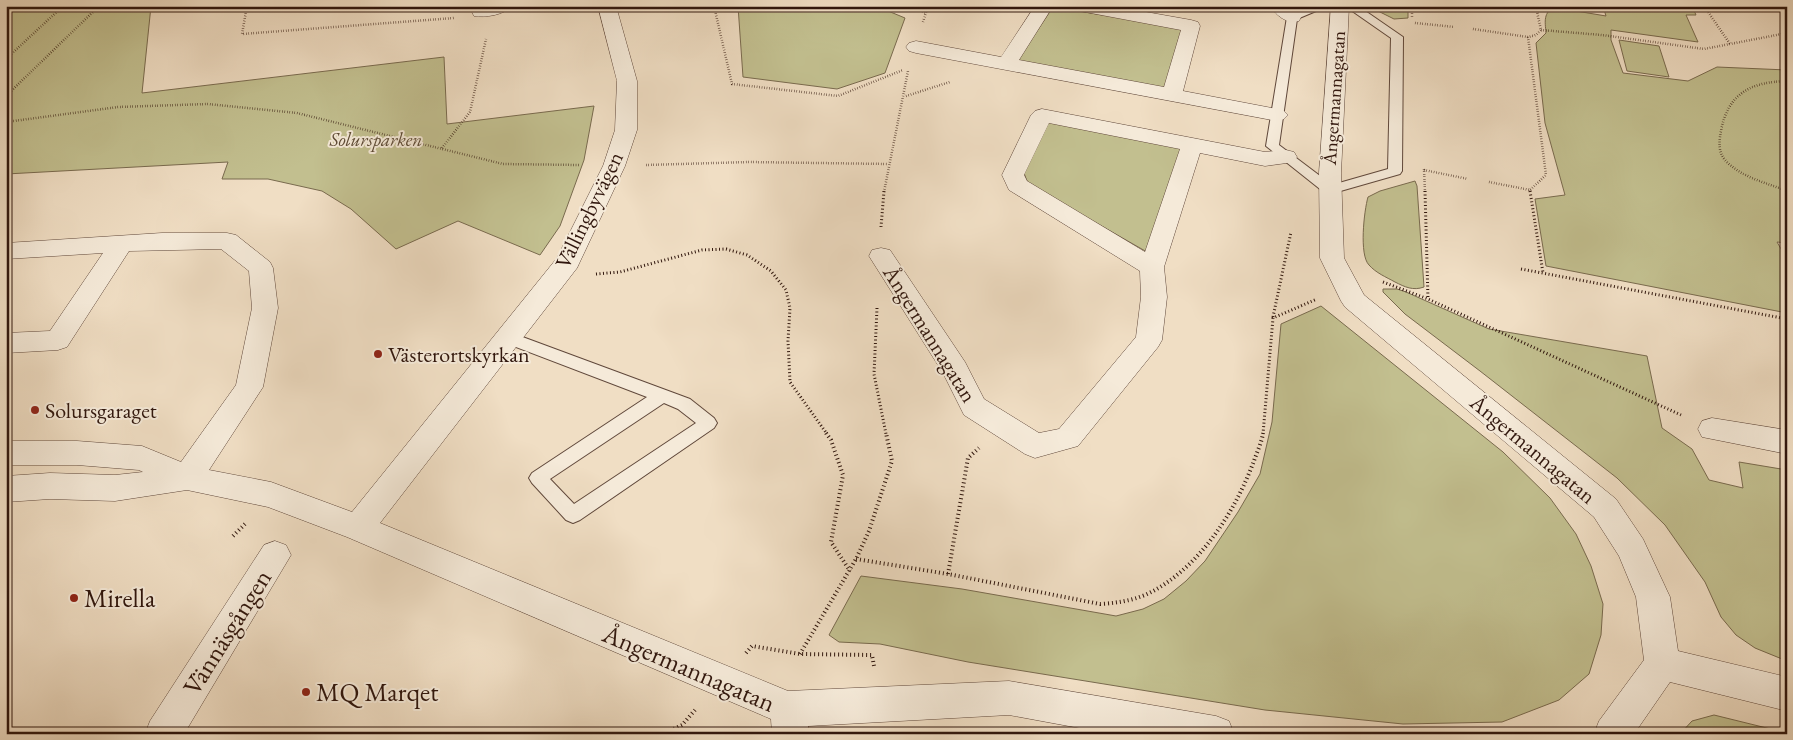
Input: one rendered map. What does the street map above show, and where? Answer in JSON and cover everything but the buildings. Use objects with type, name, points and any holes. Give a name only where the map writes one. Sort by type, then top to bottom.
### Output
[{"type":"street","points":[[481,12],[502,6]]},
{"type":"street","name":"Vällingbyvägen","points":[[358,528],[568,262],[614,166],[626,130],[627,81],[607,6]]},
{"type":"street","points":[[1007,63],[1044,6]]},
{"type":"street","points":[[1080,6],[1191,26],[1172,94]]},
{"type":"street","name":"Ångermannagatan","points":[[1340,6],[1330,190],[1332,258],[1354,301],[1605,508],[1632,549],[1653,597],[1662,664]]},
{"type":"street","points":[[916,47],[1277,114]]},
{"type":"street","name":"Ångermannagatan","points":[[1152,266],[1017,185],[1013,176],[1042,115],[1265,159],[1286,157]]},
{"type":"street","points":[[1036,446],[1068,438],[1149,340],[1154,297],[1152,266],[1192,145]]},
{"type":"street","points":[[6,251],[162,241],[227,241],[261,268],[265,308],[249,387],[187,478]]},
{"type":"street","points":[[6,343],[58,340],[122,244]]},
{"type":"street","name":"Ångermannagatan","points":[[881,256],[955,369],[974,407],[1036,446]]},
{"type":"street","points":[[1712,429],[1787,442]]},
{"type":"street","name":"Ångermannagatan","points":[[6,453],[77,454],[142,458],[187,478],[271,495],[358,528],[789,721],[882,703],[1009,698],[1216,734]]},
{"type":"street","name":"Ångermannagatan","points":[[6,489],[50,486],[115,488],[187,478]]},
{"type":"street","name":"Vännäsgången","points":[[163,734],[275,555]]},
{"type":"street","points":[[1612,734],[1662,664],[1787,694]]},
{"type":"lane","name":"Ångermannagatan","points":[[1323,6],[1285,12],[1277,114],[1272,146],[1330,190]]},
{"type":"lane","points":[[1330,190],[1395,171],[1397,37],[1350,6]]},
{"type":"lane","points":[[508,338],[684,404],[708,423],[572,515],[538,478],[662,396]]},
{"type":"path","points":[[6,59],[62,6]]},
{"type":"path","points":[[6,96],[99,6]]},
{"type":"path","points":[[247,6],[242,34],[455,18]]},
{"type":"path","points":[[714,6],[732,84],[838,96],[909,68],[906,96],[888,164],[881,207],[881,256],[874,343],[874,374],[892,461],[869,531],[856,559],[800,654]]},
{"type":"path","points":[[911,6],[926,13]]},
{"type":"path","points":[[916,47],[928,6]]},
{"type":"path","points":[[1541,30],[1537,12],[1546,6]]},
{"type":"path","points":[[1704,6],[1730,44]]},
{"type":"path","points":[[1412,23],[1454,27]]},
{"type":"path","points":[[1473,30],[1528,37],[1536,35],[1541,30],[1602,35],[1704,49],[1787,33]]},
{"type":"path","points":[[1528,37],[1546,174],[1530,190]]},
{"type":"path","points":[[442,148],[470,112],[486,39]]},
{"type":"path","points":[[1787,81],[1772,81],[1741,91],[1730,102],[1722,117],[1718,144],[1720,152],[1727,162],[1751,176],[1787,191]]},
{"type":"path","points":[[6,89],[14,88]]},
{"type":"path","points":[[6,122],[118,107],[207,104],[297,114],[502,164],[614,166],[750,162],[888,164]]},
{"type":"path","points":[[1428,299],[1424,170],[1468,179]]},
{"type":"path","points":[[1489,182],[1530,190]]},
{"type":"path","points":[[1530,190],[1543,273]]},
{"type":"path","points":[[856,559],[948,574],[1100,604],[1124,602],[1146,594],[1182,571],[1225,522],[1248,478],[1263,436],[1273,318],[1291,232]]},
{"type":"path","points":[[556,278],[620,272],[702,250],[726,250],[747,255],[771,272],[786,290],[790,308],[788,341],[790,382],[831,440],[843,475],[831,542],[850,571]]},
{"type":"path","points":[[1521,270],[1787,320]]},
{"type":"path","points":[[1374,280],[1391,284],[1428,299],[1712,429]]},
{"type":"path","points":[[1273,318],[1323,297]]},
{"type":"path","points":[[948,574],[968,458],[982,444],[1036,446]]},
{"type":"path","points":[[752,646],[800,654],[872,655],[882,703]]},
{"type":"path","points":[[663,734],[682,725]]},
{"type":"green space","name":"Solursparken","points":[[6,6],[151,6],[142,93],[444,57],[447,124],[594,106],[584,160],[560,226],[540,255],[458,221],[396,249],[351,209],[322,191],[268,179],[222,179],[228,162],[6,174]]},
{"type":"green space","points":[[738,6],[876,6],[905,18],[885,73],[837,89],[743,77]]},
{"type":"green space","points":[[1368,6],[1408,6],[1408,18],[1394,19]]},
{"type":"green space","points":[[1555,6],[1574,6],[1576,11],[1606,16],[1603,6],[1692,6],[1696,15],[1686,15],[1698,42],[1611,30],[1611,40],[1623,73],[1688,81],[1717,67],[1787,70],[1787,243],[1777,242],[1787,259],[1787,313],[1546,266],[1535,199],[1565,195],[1545,123],[1536,43],[1546,33],[1545,21],[1548,11]]},
{"type":"green space","points":[[1053,7],[1184,28],[1164,88],[1017,61]]},
{"type":"green space","points":[[1619,40],[1659,46],[1669,77],[1627,71]]},
{"type":"green space","points":[[1048,121],[1181,148],[1147,252],[1028,184],[1024,173]]},
{"type":"green space","points":[[1415,181],[1417,186],[1424,287],[1416,289],[1399,284],[1372,268],[1366,260],[1363,243],[1368,197],[1380,191]]},
{"type":"green space","points":[[1383,289],[1397,289],[1406,292],[1489,329],[1647,356],[1662,428],[1692,449],[1709,480],[1743,488],[1739,462],[1787,470],[1787,661],[1755,648],[1736,635],[1721,617],[1705,582],[1665,525],[1617,478],[1405,314],[1383,292]]},
{"type":"green space","points":[[1321,306],[1503,452],[1550,498],[1576,534],[1591,566],[1603,604],[1601,635],[1589,674],[1559,700],[1502,722],[1403,724],[1265,710],[968,662],[880,644],[839,642],[829,635],[861,576],[962,589],[1116,616],[1143,609],[1164,599],[1186,581],[1205,561],[1238,512],[1260,474],[1272,422],[1281,324]]},
{"type":"green space","points":[[1714,715],[1787,734],[1680,734],[1692,721]]},
{"type":"place","name":"Västerortskyrkan","points":[[378,354]]},
{"type":"place","name":"Solursgaraget","points":[[35,410]]},
{"type":"place","name":"Mirella","points":[[74,598]]},
{"type":"place","name":"MQ Marqet","points":[[306,692]]}]
